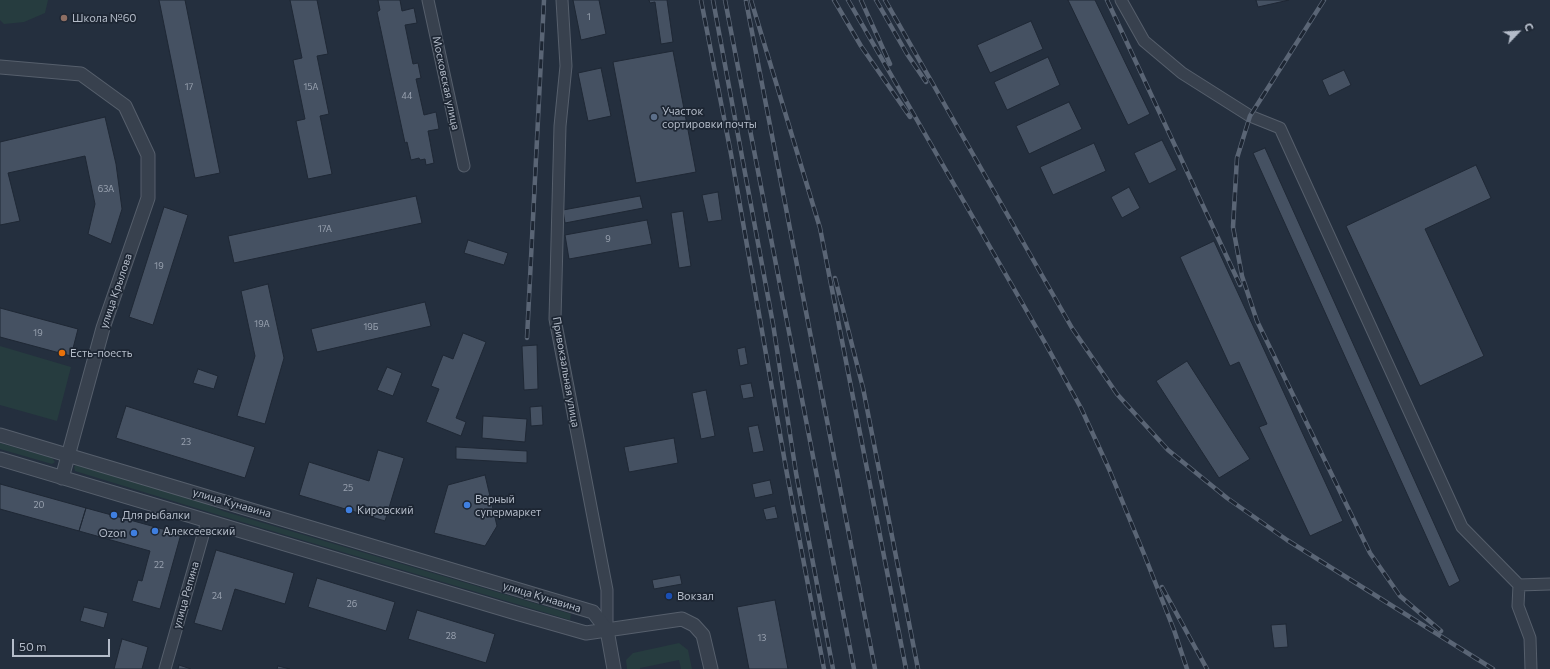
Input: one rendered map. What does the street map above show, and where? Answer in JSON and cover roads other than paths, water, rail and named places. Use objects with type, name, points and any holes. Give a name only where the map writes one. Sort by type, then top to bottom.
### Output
[{"type":"street","name":"Московская улица","points":[[428,0],[464,166]]},
{"type":"street","name":"Привокзальная улица","points":[[562,0],[566,66],[560,126],[555,318],[607,590],[607,630],[614,669]]},
{"type":"street","points":[[1121,0],[1144,41],[1182,73],[1250,116],[1280,128],[1462,527],[1519,585],[1518,606],[1530,638],[1531,669]]},
{"type":"street","name":"улица Крылова","points":[[0,67],[81,74],[125,106],[148,155],[148,198],[103,328],[62,478]]},
{"type":"street","name":"улица Кунавина","points":[[0,435],[593,612],[607,630],[586,633],[0,460]]},
{"type":"street","name":"улица Репина","points":[[165,669],[207,521]]},
{"type":"street","points":[[1519,585],[1550,584]]},
{"type":"street","points":[[607,630],[682,619],[694,625],[703,635],[711,669]]},
{"type":"railway","points":[[527,338],[544,0]]},
{"type":"railway","points":[[701,0],[731,154],[787,474],[824,669]]},
{"type":"railway","points":[[713,0],[773,324],[796,473],[833,669]]},
{"type":"railway","points":[[725,0],[854,669]]},
{"type":"railway","points":[[751,0],[820,228],[906,669]]},
{"type":"railway","points":[[834,0],[861,46],[910,117]]},
{"type":"railway","points":[[848,0],[1081,408],[1109,469],[1144,554],[1174,630],[1187,669]]},
{"type":"railway","points":[[861,0],[890,64]]},
{"type":"railway","points":[[876,0],[907,54],[926,82]]},
{"type":"railway","points":[[885,0],[1072,328],[1117,394],[1168,450],[1227,498],[1287,540],[1493,669]]},
{"type":"railway","points":[[1107,0],[1240,285]]},
{"type":"railway","points":[[1324,0],[1250,116],[1237,158],[1233,227],[1242,276],[1257,321],[1370,553],[1400,596],[1441,631]]},
{"type":"railway","points":[[746,1],[875,669]]},
{"type":"railway","points":[[835,278],[863,388],[918,669]]},
{"type":"railway","points":[[1162,587],[1207,669]]},
{"type":"place","name":"Школа №60","points":[[64,18]]},
{"type":"place","name":"Участок сортировки почты","points":[[654,117]]},
{"type":"place","name":"Есть-поесть","points":[[62,353]]},
{"type":"place","name":"Верный супермаркет","points":[[467,505]]},
{"type":"place","name":"Кировский","points":[[349,510]]},
{"type":"place","name":"Для рыбалки","points":[[114,515]]},
{"type":"place","name":"Алексеевский","points":[[155,531]]},
{"type":"place","name":"Ozon","points":[[134,533]]},
{"type":"place","name":"Вокзал","points":[[669,596]]}]
